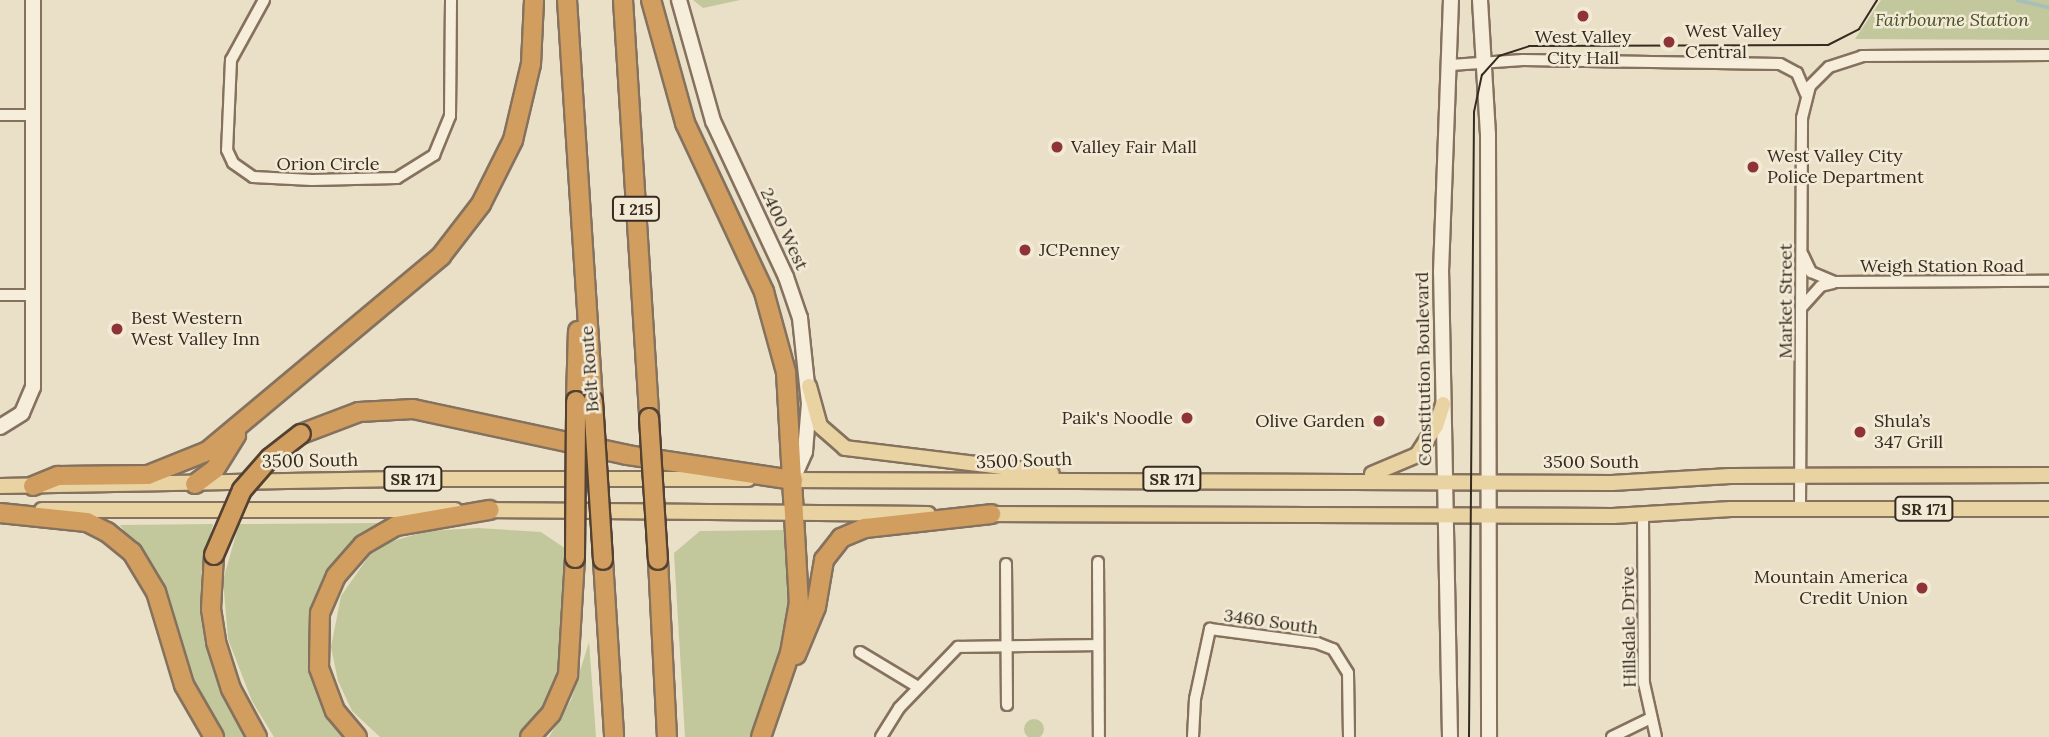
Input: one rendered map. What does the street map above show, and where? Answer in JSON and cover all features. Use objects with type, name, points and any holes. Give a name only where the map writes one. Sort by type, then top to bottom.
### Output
[{"type":"highway","points":[[33,486],[58,476],[166,471],[208,451],[416,280],[481,204],[513,140],[524,103],[534,0]]},
{"type":"highway","name":"Belt Route","points":[[567,0],[584,275],[584,401],[603,560],[614,737]]},
{"type":"highway","name":"I 215","points":[[623,0],[667,737]]},
{"type":"highway","points":[[651,0],[684,122],[777,331],[789,393],[799,602],[784,673],[761,737]]},
{"type":"highway","points":[[530,737],[551,714],[568,675],[584,401]]},
{"type":"highway","points":[[257,737],[231,689],[217,649],[211,609],[214,555],[242,490],[270,458],[301,434],[359,412],[413,409],[627,455],[793,480]]},
{"type":"highway","points":[[195,484],[215,469],[252,416]]},
{"type":"highway","points":[[357,737],[328,697],[318,661],[320,613],[336,576],[363,545],[396,526],[490,510]]},
{"type":"highway","points":[[0,512],[87,523],[107,532],[132,552],[156,592],[187,692],[214,737]]},
{"type":"highway","points":[[784,673],[812,620],[824,560],[841,537],[865,528],[990,514]]},
{"type":"main road","points":[[0,427],[22,414],[32,394],[33,0]]},
{"type":"main road","name":"2400 West","points":[[679,0],[713,121],[793,297],[805,341],[809,386],[805,452],[793,480]]},
{"type":"main road","name":"Constitution Boulevard","points":[[1450,737],[1441,272],[1451,65],[1451,0]]},
{"type":"main road","points":[[1480,0],[1485,62],[1489,737]]},
{"type":"main road","points":[[809,386],[820,426],[845,448],[1003,464],[1069,478]]},
{"type":"main road","points":[[1346,479],[1379,473],[1417,455],[1436,426],[1443,404]]},
{"type":"main road","name":"3500 South","points":[[0,486],[442,478],[1346,479],[1612,483],[1800,475],[2049,475]]},
{"type":"main road","name":"SR 171","points":[[0,512],[490,510],[795,514],[1643,515],[1800,509],[2049,509]]},
{"type":"street","name":"Orion Circle","points":[[264,0],[231,60],[227,150],[233,163],[253,177],[313,180],[397,178],[434,155],[450,116],[451,0]]},
{"type":"street","points":[[1806,94],[1821,73],[1862,56],[2049,55]]},
{"type":"street","points":[[1451,65],[1485,62],[1780,64],[1797,73],[1806,94]]},
{"type":"street","name":"Market Street","points":[[1800,509],[1801,118],[1806,94]]},
{"type":"street","points":[[0,115],[33,115]]},
{"type":"street","name":"Weigh Station Road","points":[[1802,251],[1811,272],[1834,282]]},
{"type":"street","name":"Weigh Station Road","points":[[1802,307],[1821,286],[1834,282],[2049,281]]},
{"type":"street","points":[[0,295],[33,295]]},
{"type":"street","name":"Hillsdale Drive","points":[[1643,515],[1644,675],[1649,719],[1656,737]]},
{"type":"street","points":[[1098,562],[1099,737]]},
{"type":"street","points":[[1006,564],[1007,705]]},
{"type":"street","name":"3460 South","points":[[1193,737],[1195,699],[1210,629],[1325,645],[1343,661],[1349,679],[1349,737]]},
{"type":"street","points":[[881,737],[918,687],[955,649],[1098,645]]},
{"type":"street","points":[[860,652],[918,687]]},
{"type":"street","points":[[1612,737],[1649,719]]},
{"type":"green space","points":[[693,0],[740,0],[703,8]]},
{"type":"green space","name":"Fairbourne Station","points":[[1881,0],[2049,0],[2049,40],[1855,39]]},
{"type":"green space","points":[[383,523],[336,562],[312,612],[347,737],[274,737],[252,701],[228,639],[223,580],[239,524]]},
{"type":"green space","points":[[213,524],[201,574],[204,619],[252,737],[224,737],[198,692],[161,582],[120,525]]},
{"type":"green space","points":[[478,528],[541,532],[569,551],[566,656],[553,702],[522,737],[380,737],[352,711],[338,681],[331,647],[341,596],[371,553],[389,542],[428,531]]},
{"type":"green space","points":[[789,530],[790,634],[755,737],[685,737],[674,553],[700,531]]},
{"type":"green space","points":[[589,642],[596,737],[549,737],[571,700]]},
{"type":"green space","points":[[1034,719],[1041,722],[1044,729],[1041,736],[1034,739],[1027,736],[1024,729],[1027,722]]},
{"type":"waterway","points":[[2018,0],[2049,8]]},
{"type":"tram line","points":[[1469,737],[1474,112],[1482,75],[1499,56],[1529,46],[1828,45],[1859,29],[1877,0]]},
{"type":"place","name":"West Valley City Hall","points":[[1583,16]]},
{"type":"place","name":"West Valley Central","points":[[1669,42]]},
{"type":"place","name":"Valley Fair Mall","points":[[1057,147]]},
{"type":"place","name":"West Valley City Police Department","points":[[1753,167]]},
{"type":"place","name":"JCPenney","points":[[1025,250]]},
{"type":"place","name":"Best Western West Valley Inn","points":[[117,329]]},
{"type":"place","name":"Paik's Noodle","points":[[1187,418]]},
{"type":"place","name":"Olive Garden","points":[[1379,421]]},
{"type":"place","name":"Shula’s 347 Grill","points":[[1860,432]]},
{"type":"place","name":"Mountain America Credit Union","points":[[1922,588]]}]
